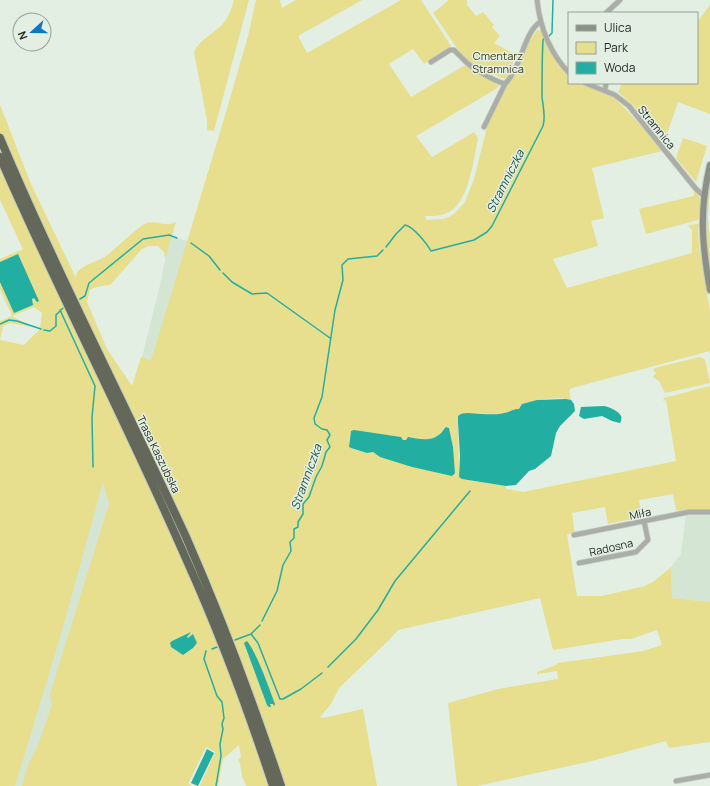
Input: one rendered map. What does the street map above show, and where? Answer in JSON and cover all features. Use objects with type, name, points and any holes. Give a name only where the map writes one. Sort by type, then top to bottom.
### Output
[{"type":"highway","name":"Trasa Kaszubska","points":[[0,138],[38,224],[198,565],[243,678],[281,786]]},
{"type":"highway","name":"Trasa Kaszubska","points":[[0,157],[34,233],[194,574],[232,668],[273,786]]},
{"type":"main road","points":[[710,166],[704,196],[702,232],[710,290]]},
{"type":"street","points":[[537,0],[540,22],[561,64],[568,72]]},
{"type":"street","points":[[607,12],[620,0]]},
{"type":"street","points":[[484,127],[506,84],[518,65],[534,26],[540,22]]},
{"type":"street","points":[[431,62],[450,50],[454,50],[473,68],[506,84]]},
{"type":"street","name":"Stramnica","points":[[588,84],[619,97],[696,189],[704,196]]},
{"type":"street","points":[[605,91],[606,84]]},
{"type":"street","name":"Miła","points":[[574,535],[689,512],[710,512]]},
{"type":"street","name":"Radosna","points":[[579,563],[638,551],[648,540],[644,521]]},
{"type":"street","points":[[676,781],[710,775]]},
{"type":"shaded area","points":[[170,236],[194,243],[121,472],[109,504],[110,508],[30,786],[3,786],[54,607],[141,361],[160,285]]},
{"type":"shaded area","points":[[710,514],[710,602],[672,598],[671,567],[681,554],[686,515]]},
{"type":"green space","points":[[234,0],[249,0],[214,131],[207,130],[207,120],[194,52],[201,42],[224,23]]},
{"type":"green space","points":[[256,0],[280,0],[282,8],[296,0],[362,0],[298,36],[307,53],[401,0],[421,0],[451,46],[424,64],[413,49],[389,64],[411,97],[467,64],[499,84],[496,89],[416,136],[432,157],[474,132],[478,138],[467,187],[458,204],[452,210],[443,215],[425,216],[426,220],[443,219],[449,217],[465,202],[474,179],[488,123],[507,85],[517,73],[528,43],[537,30],[541,30],[552,55],[568,76],[568,84],[582,84],[614,97],[649,134],[662,151],[592,168],[604,218],[591,221],[598,246],[553,259],[567,288],[692,253],[692,230],[688,225],[698,224],[700,227],[698,227],[699,246],[710,311],[710,353],[709,351],[572,388],[569,390],[571,400],[553,398],[523,404],[519,409],[504,413],[469,413],[458,416],[459,477],[462,479],[506,486],[506,489],[523,492],[676,461],[666,400],[663,401],[664,398],[710,386],[710,510],[676,510],[673,494],[639,500],[642,517],[608,524],[605,507],[572,513],[575,534],[567,534],[577,596],[602,596],[645,586],[653,582],[671,567],[672,598],[710,602],[710,742],[669,748],[666,741],[592,761],[477,786],[457,786],[448,703],[498,689],[558,679],[557,671],[537,674],[537,672],[558,663],[643,651],[662,645],[657,630],[631,639],[622,639],[553,650],[540,598],[398,630],[339,688],[331,704],[320,717],[323,718],[363,709],[377,786],[246,786],[238,760],[241,757],[239,745],[223,759],[218,786],[200,786],[215,752],[206,747],[188,784],[192,786],[22,786],[29,762],[37,748],[52,705],[50,694],[109,504],[103,482],[61,634],[15,786],[0,786],[0,340],[24,345],[40,329],[42,313],[34,307],[12,316],[0,289],[0,259],[23,249],[0,200],[0,105],[31,184],[76,278],[79,270],[106,256],[143,225],[151,222],[172,224],[176,222],[165,259],[164,252],[158,246],[149,246],[142,249],[111,284],[96,287],[90,290],[87,302],[107,349],[132,386],[141,357],[151,361],[248,36]],"holes":[[[446,427],[449,428],[453,447],[455,473],[392,460],[380,457],[373,452],[367,453],[349,447],[350,433],[401,437],[403,440],[412,441],[437,437]]]},
{"type":"green space","name":"Cmentarz Stramnica","points":[[449,0],[466,0],[468,3],[466,4],[476,16],[483,12],[494,25],[492,27],[500,36],[494,43],[516,55],[506,80],[472,64],[461,54],[433,13]]},
{"type":"green space","points":[[710,5],[710,114],[678,102],[664,143],[633,105],[618,92],[622,84],[698,84],[698,21]]},
{"type":"green space","points":[[683,138],[707,146],[696,182],[676,158]]},
{"type":"green space","points":[[708,185],[710,185],[708,217],[710,238],[710,278],[704,232]]},
{"type":"green space","points":[[694,189],[699,196],[701,204],[701,212],[698,220],[646,234],[639,209],[694,196]]},
{"type":"green space","points":[[12,316],[32,327],[10,323],[3,326],[0,340],[0,321]]},
{"type":"green space","points":[[699,357],[705,359],[710,383],[665,393],[659,381],[653,377],[656,373],[653,370],[655,368]]},
{"type":"water","points":[[18,254],[39,301],[37,302],[34,298],[32,299],[33,305],[14,313],[0,282],[0,262]]},
{"type":"water","points":[[537,400],[571,400],[574,404],[575,411],[560,426],[556,433],[551,456],[535,469],[529,471],[516,485],[506,486],[462,479],[459,477],[460,456],[458,416],[460,414],[502,414],[519,409],[522,404]]},
{"type":"water","points":[[604,406],[620,414],[620,423],[602,416],[584,419],[579,416],[581,407]]},
{"type":"water","points":[[446,427],[449,428],[453,447],[455,473],[452,476],[412,467],[380,457],[373,452],[367,453],[349,447],[351,431],[354,430],[401,437],[403,440],[406,440],[408,437],[424,439],[433,438],[441,433]]},
{"type":"water","points":[[191,632],[187,637],[188,638],[193,634],[197,643],[193,648],[183,655],[171,647],[170,643],[172,641]]},
{"type":"water","points":[[247,641],[255,654],[275,704],[274,706],[273,704],[270,704],[271,707],[267,705],[244,643]]},
{"type":"water","points":[[207,749],[214,753],[198,786],[191,783]]},
{"type":"waterway","name":"Stramniczka","points":[[549,36],[552,33],[553,0]]},
{"type":"waterway","name":"Stramniczka","points":[[386,247],[405,225],[412,228],[431,251],[474,240],[487,232],[492,226],[543,126],[542,68],[544,38]]},
{"type":"waterway","points":[[80,299],[85,296],[89,283],[143,239],[169,235],[177,238]]},
{"type":"waterway","points":[[191,243],[209,256],[220,270]]},
{"type":"waterway","name":"Stramniczka","points":[[262,621],[277,591],[283,565],[291,551],[290,542],[294,538],[294,529],[298,527],[298,522],[303,514],[303,504],[309,497],[316,477],[322,466],[326,452],[330,447],[327,440],[330,435],[327,430],[322,429],[315,424],[314,418],[322,397],[335,310],[343,280],[342,265],[348,259],[377,256],[383,250]]},
{"type":"waterway","points":[[223,273],[232,282],[252,294],[267,293],[330,338]]},
{"type":"waterway","points":[[44,330],[50,331],[56,326],[56,315],[63,308]]},
{"type":"waterway","points":[[60,310],[95,386],[92,417],[93,467]]},
{"type":"waterway","points":[[0,324],[9,320],[17,321],[41,329]]},
{"type":"waterway","points":[[328,667],[356,639],[378,610],[395,581],[470,491]]},
{"type":"waterway","name":"Stramniczka","points":[[235,640],[251,634],[260,625]]},
{"type":"waterway","points":[[251,634],[258,643],[280,699],[283,699],[301,689],[322,673]]},
{"type":"waterway","name":"Stramniczka","points":[[212,649],[217,647]]},
{"type":"waterway","name":"Stramniczka","points":[[206,651],[204,659],[217,696],[222,702],[224,718],[220,744],[221,756],[216,786]]}]
